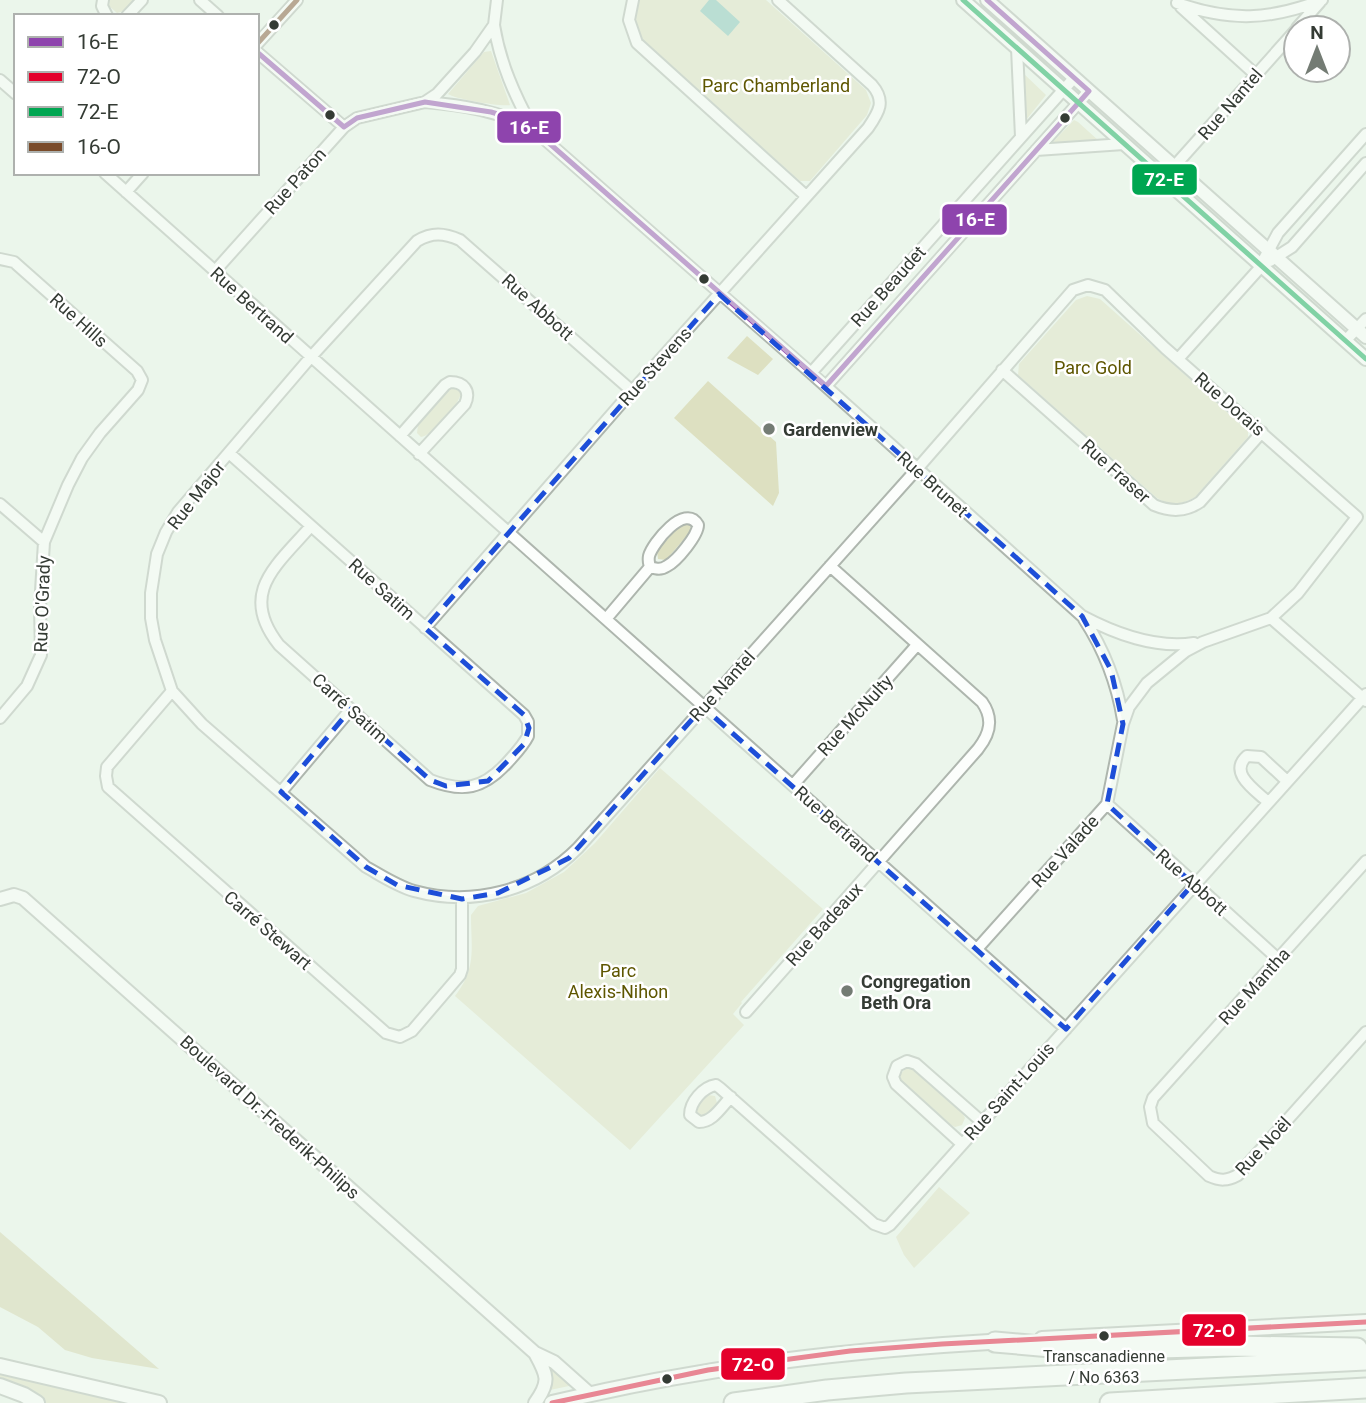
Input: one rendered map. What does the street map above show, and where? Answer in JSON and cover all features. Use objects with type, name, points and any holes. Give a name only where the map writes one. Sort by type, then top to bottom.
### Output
[{"type":"highway","points":[[995,1342],[1086,1350],[1206,1346],[1366,1348]]},
{"type":"highway","points":[[734,1403],[827,1390],[906,1383],[1366,1360]]},
{"type":"highway","points":[[1110,1403],[1366,1388]]},
{"type":"main road","points":[[552,1403],[708,1370],[882,1348],[1366,1322]]},
{"type":"main road","points":[[0,1366],[159,1403]]},
{"type":"main road","points":[[0,1386],[14,1390],[37,1403]]},
{"type":"street","points":[[129,14],[142,0]]},
{"type":"street","points":[[201,0],[216,14]]},
{"type":"street","points":[[259,42],[297,0]]},
{"type":"street","points":[[494,26],[497,0]]},
{"type":"street","points":[[633,0],[629,20],[637,43],[806,196]]},
{"type":"street","points":[[778,0],[789,9],[797,0]]},
{"type":"street","points":[[963,0],[1366,359]]},
{"type":"street","points":[[987,0],[1361,333]]},
{"type":"street","points":[[1176,2],[1201,12],[1248,18],[1297,10],[1322,0]]},
{"type":"street","name":"Rue Nantel","points":[[1310,14],[1322,0]]},
{"type":"street","points":[[1176,2],[1256,75]]},
{"type":"street","name":"Rue Stevens","points":[[425,628],[632,391],[868,128],[879,111],[881,103],[872,85],[789,9]]},
{"type":"street","name":"Rue Paton","points":[[215,271],[344,127],[357,118],[425,102],[452,79],[494,26]]},
{"type":"street","name":"Rue Brunet","points":[[494,26],[502,63],[533,129]]},
{"type":"street","name":"Rue Nantel","points":[[1163,179],[1282,46]]},
{"type":"street","points":[[1017,48],[1021,137]]},
{"type":"street","points":[[259,54],[344,127]]},
{"type":"street","name":"Rue Beaudet","points":[[811,373],[1074,78]]},
{"type":"street","points":[[0,80],[14,92]]},
{"type":"street","name":"Rue Beaudet","points":[[825,386],[1089,91]]},
{"type":"street","name":"Rue Brunet","points":[[425,102],[491,112],[533,129],[1082,616],[1101,626],[1145,641],[1166,645],[1203,642]]},
{"type":"street","points":[[1178,359],[1272,254],[1278,233],[1366,134]]},
{"type":"street","points":[[1036,150],[1124,144]]},
{"type":"street","points":[[1272,254],[1292,247],[1366,163]]},
{"type":"street","name":"Rue Bertrand","points":[[107,175],[1066,1028]]},
{"type":"street","points":[[126,192],[141,175]]},
{"type":"street","name":"Rue Major","points":[[281,792],[202,724],[172,691],[159,656],[151,618],[155,564],[166,533],[178,512],[310,358],[417,241],[427,235],[439,233]]},
{"type":"street","name":"Rue Abbott","points":[[439,233],[468,245],[632,391]]},
{"type":"street","name":"Rue Hills","points":[[0,249],[137,371],[142,380]]},
{"type":"street","name":"Rue Hills","points":[[0,259],[14,262]]},
{"type":"street","name":"Rue Nantel","points":[[281,792],[366,867],[413,891],[462,899],[515,888],[545,874],[569,858],[1073,290],[1088,285],[1105,290]]},
{"type":"street","name":"Rue Dorais","points":[[1105,290],[1178,359],[1357,516]]},
{"type":"street","points":[[1345,341],[1361,333],[1366,319]]},
{"type":"street","name":"Rue Fraser","points":[[1002,370],[1154,505],[1165,510],[1190,509],[1200,502],[1262,432]]},
{"type":"street","name":"Rue O'Grady","points":[[0,718],[27,686],[41,655],[40,607],[44,542],[82,458],[138,390],[142,380]]},
{"type":"street","points":[[400,436],[445,386],[450,382],[463,385],[468,397],[465,404],[419,454]]},
{"type":"street","name":"Rue Satim","points":[[229,453],[524,715],[529,728]]},
{"type":"street","points":[[0,504],[44,542]]},
{"type":"street","name":"Rue Valade","points":[[977,948],[1107,804],[1123,724],[1129,707],[1147,683],[1177,657],[1203,642],[1271,618],[1298,593],[1357,516]]},
{"type":"street","points":[[606,619],[650,567],[649,556],[652,549],[676,521],[683,517],[695,519],[698,525],[696,534],[671,564],[664,568],[650,567]]},
{"type":"street","name":"Carré Satim","points":[[311,526],[268,575],[262,590],[261,615],[268,631],[279,645],[430,780],[446,786],[461,788],[488,781],[524,744],[529,728]]},
{"type":"street","points":[[830,566],[917,645]]},
{"type":"street","name":"Rue Brunet","points":[[1082,616],[1097,639],[1111,670],[1123,724]]},
{"type":"street","points":[[1271,618],[1365,698]]},
{"type":"street","name":"Rue Badeaux","points":[[746,1012],[985,742],[990,720],[982,702],[917,645]]},
{"type":"street","name":"Rue McNulty","points":[[793,785],[917,645]]},
{"type":"street","name":"Carré Stewart","points":[[172,691],[112,759],[107,767],[108,787],[386,1033],[400,1037],[412,1031],[460,975],[462,899]]},
{"type":"street","name":"Rue Saint-Louis","points":[[730,1097],[878,1227],[890,1225],[1193,884],[1365,698]]},
{"type":"street","points":[[281,792],[351,709]]},
{"type":"street","points":[[1268,802],[1242,777],[1241,761],[1248,756],[1261,757],[1287,782]]},
{"type":"street","name":"Rue Abbott","points":[[1107,804],[1278,960]]},
{"type":"street","name":"Rue Mantha","points":[[1150,1115],[1153,1098],[1365,865]]},
{"type":"street","name":"Boulevard Dr.-Frederik-Philips","points":[[0,899],[14,895],[23,898],[535,1353],[554,1362],[590,1394]]},
{"type":"street","name":"Rue Noël","points":[[1150,1115],[1153,1123],[1209,1176],[1217,1180],[1228,1180],[1238,1175],[1366,1032]]},
{"type":"street","points":[[962,1144],[896,1084],[893,1077],[897,1066],[904,1062],[916,1064],[982,1122]]},
{"type":"street","points":[[535,1353],[547,1378],[544,1390],[535,1403]]},
{"type":"highlighted area","points":[[719,294],[1082,616],[1111,670],[1123,724],[1107,804],[1193,884],[1066,1029],[703,707],[569,858],[498,893],[462,899],[397,885],[366,867],[281,792],[351,709],[430,780],[446,786],[488,781],[524,744],[529,728],[524,715],[425,628]]},
{"type":"green space","points":[[110,0],[133,0],[124,11],[117,13],[109,6]]},
{"type":"green space","name":"Parc Chamberland","points":[[640,0],[766,0],[866,90],[871,103],[867,115],[810,181],[800,181],[645,43],[636,22]]},
{"type":"green space","points":[[491,51],[510,105],[479,102],[448,94],[484,52]]},
{"type":"green space","points":[[1023,73],[1046,95],[1026,120],[1025,118]]},
{"type":"green space","points":[[1074,120],[1078,122],[1099,141],[1052,143]]},
{"type":"green space","name":"Parc Gold","points":[[1087,296],[1100,299],[1248,431],[1248,437],[1190,500],[1171,503],[1157,498],[1018,375],[1019,364],[1076,300]]},
{"type":"green space","points":[[747,336],[773,359],[758,375],[727,358]]},
{"type":"green space","points":[[708,381],[776,442],[779,493],[773,506],[674,418]]},
{"type":"green space","points":[[453,388],[461,392],[456,404],[438,426],[421,437],[417,433],[418,425]]},
{"type":"green space","points":[[682,523],[690,524],[691,531],[666,560],[658,559],[657,551]]},
{"type":"green space","name":"Parc Alexis-Nihon","points":[[660,768],[823,909],[741,1002],[733,1014],[744,1025],[630,1150],[455,996],[470,967],[471,915],[478,906],[526,893],[564,872],[595,843]]},
{"type":"green space","points":[[906,1068],[916,1071],[962,1112],[965,1118],[962,1125],[951,1125],[902,1082],[900,1075]]},
{"type":"green space","points":[[708,1095],[715,1096],[717,1103],[707,1115],[701,1116],[697,1107]]},
{"type":"green space","points":[[939,1187],[970,1213],[914,1268],[904,1255],[896,1237]]},
{"type":"green space","points":[[0,1232],[159,1369],[92,1358],[65,1350],[38,1327],[0,1307]]},
{"type":"green space","points":[[550,1366],[569,1384],[569,1386],[550,1390]]},
{"type":"green space","points":[[0,1372],[136,1403],[44,1403],[27,1391],[0,1381]]},
{"type":"water","points":[[709,0],[716,0],[740,22],[728,36],[700,11]]},
{"type":"transit line","name":"16-O","points":[[259,42],[297,0]]},
{"type":"transit line","name":"72-E","points":[[963,0],[1366,359]]},
{"type":"transit line","name":"16-E","points":[[259,54],[344,127],[357,118],[425,102],[491,112],[533,129],[826,386],[1089,91],[987,0]]},
{"type":"transit line","name":"72-O","points":[[552,1403],[708,1370],[850,1351],[1366,1322]]},
{"type":"place","name":"Gardenview","points":[[769,429]]},
{"type":"place","name":"Congregation Beth Ora","points":[[847,991]]},
{"type":"place","name":"Transcanadienne / No 6363","points":[[1104,1336]]}]
